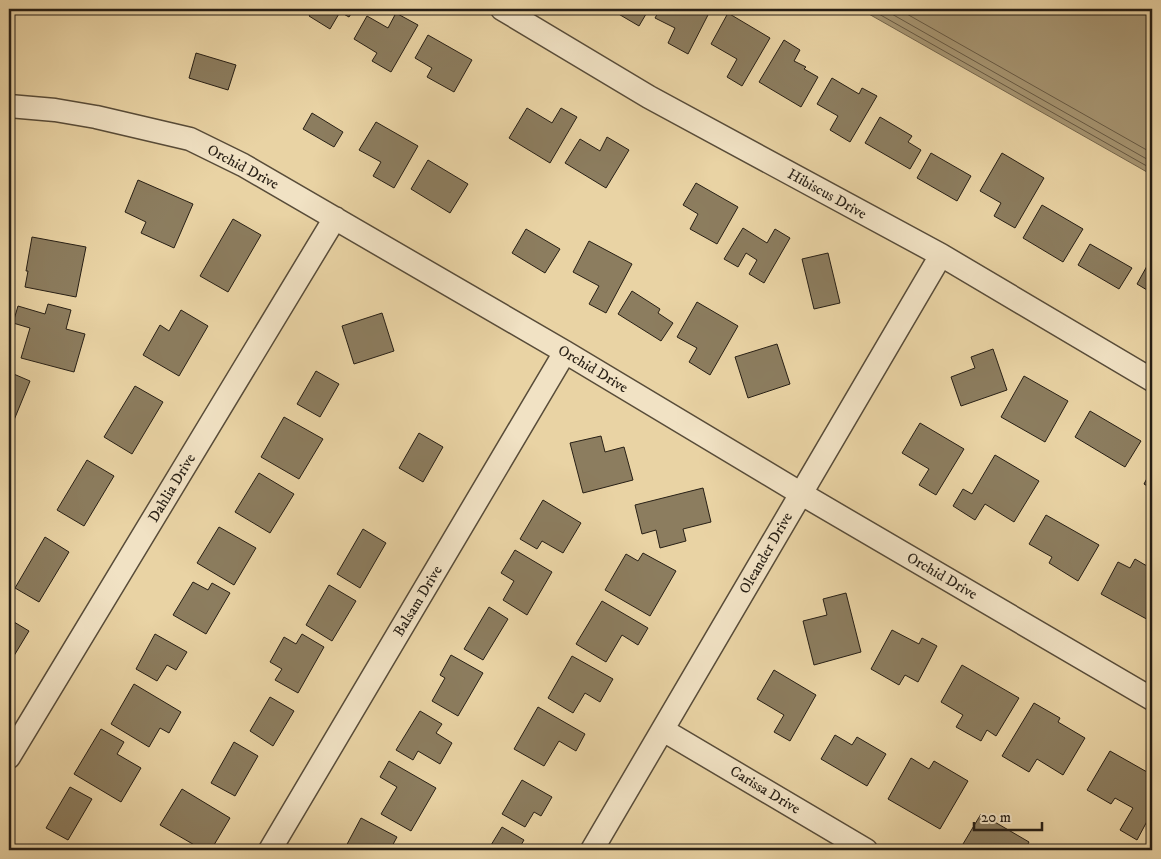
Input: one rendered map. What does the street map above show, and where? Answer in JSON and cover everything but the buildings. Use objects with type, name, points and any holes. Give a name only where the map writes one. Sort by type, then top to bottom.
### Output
[{"type":"street","name":"Hibiscus Drive","points":[[502,9],[649,97],[941,256],[1152,380]]},
{"type":"street","name":"Orchid Drive","points":[[9,106],[55,110],[96,117],[190,139],[242,165],[565,352],[800,493],[1152,699]]},
{"type":"street","name":"Dahlia Drive","points":[[9,758],[335,218]]},
{"type":"street","name":"Oleander Drive","points":[[592,850],[800,493],[941,256]]},
{"type":"street","name":"Balsam Drive","points":[[270,850],[565,352]]},
{"type":"street","name":"Carissa Drive","points":[[663,730],[866,850]]},
{"type":"water","points":[[860,9],[1152,9],[1152,175],[1140,168]]}]
